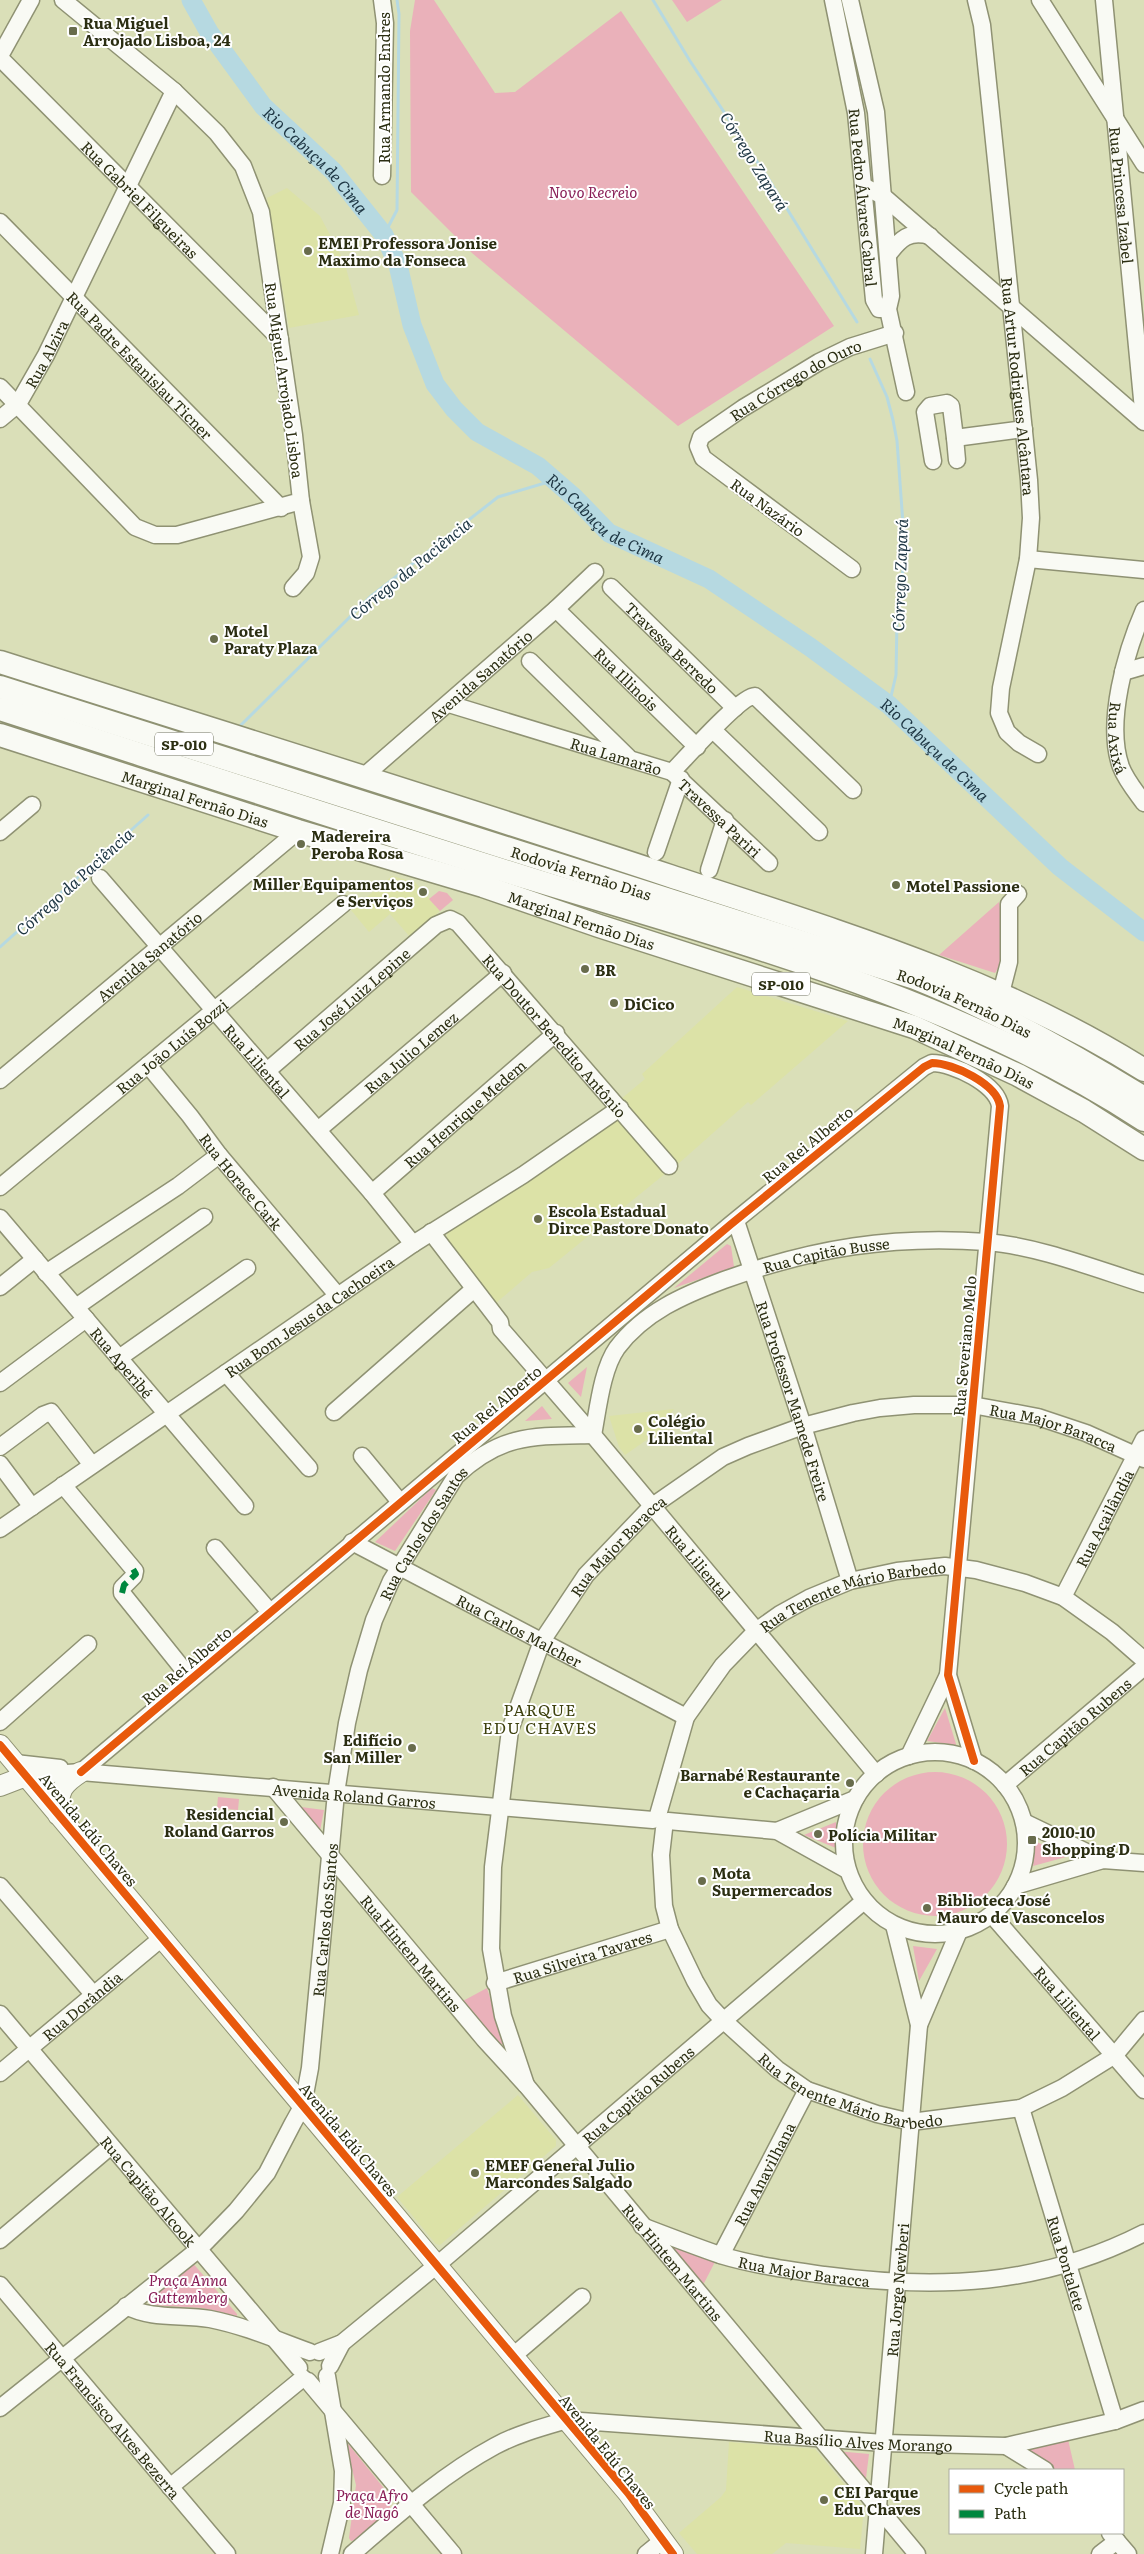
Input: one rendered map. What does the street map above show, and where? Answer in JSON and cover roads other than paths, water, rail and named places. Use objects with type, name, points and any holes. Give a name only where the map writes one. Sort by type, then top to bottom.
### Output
[{"type":"highway","name":"SP-010","points":[[0,662],[363,777],[866,941],[1001,993],[1103,1046],[1144,1070]]},
{"type":"highway","name":"Rodovia Fernão Dias","points":[[0,687],[915,978],[983,1008],[1088,1063],[1144,1098]]},
{"type":"highway","name":"Rodovia Fernão Dias","points":[[0,709],[413,842],[773,953],[927,1007],[1010,1045],[1144,1120]]},
{"type":"highway","name":"Marginal Fernão Dias","points":[[0,735],[298,831],[483,886],[599,926],[914,1026],[1018,1074],[1084,1111],[1144,1149]]},
{"type":"main road","name":"Avenida Roland Garros","points":[[0,1786],[7,1758]]},
{"type":"main road","name":"Avenida Edú Chaves","points":[[7,1758],[163,1937],[303,2104],[628,2493],[667,2547]]},
{"type":"main road","points":[[58,1815],[58,1804],[65,1784],[70,1777],[81,1772]]},
{"type":"main road","name":"Avenida Edú Chaves","points":[[628,2493],[659,2522],[684,2554]]},
{"type":"street","points":[[0,57],[31,0]]},
{"type":"street","name":"Rua Miguel Arrojado Lisboa","points":[[63,0],[174,91],[218,133],[243,166],[261,212],[294,435],[301,501]]},
{"type":"street","name":"Rua Armando Endres","points":[[382,0],[384,23],[382,176]]},
{"type":"street","name":"Rua Pedro Álvares Cabral","points":[[834,0],[856,114],[874,300],[879,310],[888,309]]},
{"type":"street","name":"Rua Pedro Álvares Cabral","points":[[850,0],[876,112],[891,296],[888,309],[906,392]]},
{"type":"street","name":"Rua Artur Rodrigues Alcântara","points":[[976,0],[982,25],[1024,429],[1030,509],[1028,559],[1001,688],[999,713],[1007,732],[1018,743],[1038,754]]},
{"type":"street","points":[[1040,0],[1144,164]]},
{"type":"street","name":"Rua Princesa Izabel","points":[[1104,0],[1144,421]]},
{"type":"street","name":"Rua Gabriel Filgueiras","points":[[0,57],[280,339]]},
{"type":"street","points":[[849,76],[866,72]]},
{"type":"street","name":"Rua Alzira","points":[[0,419],[18,404],[46,355],[73,295],[174,91]]},
{"type":"street","points":[[863,186],[883,196],[1144,421]]},
{"type":"street","name":"Rua Padre Estanislau Ticner","points":[[0,222],[281,508]]},
{"type":"street","points":[[888,255],[902,238],[912,234],[930,236]]},
{"type":"street","name":"Rua Córrego do Ouro","points":[[701,437],[743,408],[819,362],[850,347],[894,333]]},
{"type":"street","points":[[0,387],[135,527],[144,532],[155,535],[176,535],[281,508],[301,501],[311,557],[306,573],[293,588]]},
{"type":"street","points":[[956,447],[951,406],[947,403],[930,406],[925,412],[932,454],[1024,429]]},
{"type":"street","name":"Rua Nazário","points":[[701,437],[698,451],[703,458],[852,569]]},
{"type":"street","points":[[1028,559],[1144,570]]},
{"type":"street","name":"Avenida Sanatório","points":[[363,777],[449,704],[595,572]]},
{"type":"street","name":"Travessa Berredo","points":[[610,587],[734,708]]},
{"type":"street","name":"Rua Illinois","points":[[556,609],[696,747]]},
{"type":"street","name":"Rua Axixá","points":[[1144,610],[1123,672],[1118,700],[1117,752],[1121,768],[1144,802]]},
{"type":"street","points":[[530,662],[632,760]]},
{"type":"street","points":[[1123,672],[1144,666]]},
{"type":"street","name":"Rua Lamarão","points":[[449,704],[632,760],[677,776],[696,747],[734,708],[749,697],[757,698],[853,790]]},
{"type":"street","points":[[713,730],[819,832]]},
{"type":"street","points":[[656,852],[677,776]]},
{"type":"street","name":"Travessa Pariri","points":[[677,776],[769,863]]},
{"type":"street","points":[[0,832],[32,806]]},
{"type":"street","points":[[709,870],[725,820]]},
{"type":"street","name":"Avenida Sanatório","points":[[0,1080],[298,831]]},
{"type":"street","name":"Rua Liliental","points":[[100,878],[372,1193],[413,1244]]},
{"type":"street","points":[[1001,993],[1009,962],[1009,904],[1018,894]]},
{"type":"street","name":"Rua João Luís Bozzi","points":[[0,1187],[343,904]]},
{"type":"street","name":"Rua Doutor Benedito Antônio","points":[[436,925],[446,919],[458,923],[556,1033],[669,1166]]},
{"type":"street","name":"Rua José Luiz Lepine","points":[[267,1071],[436,925]]},
{"type":"street","name":"Rua Julio Lemez","points":[[318,1130],[503,973]]},
{"type":"street","name":"Rua Henrique Medem","points":[[372,1193],[556,1033]]},
{"type":"street","name":"Rua Rei Alberto","points":[[81,1772],[736,1220],[924,1067],[932,1063]]},
{"type":"street","name":"Rua Severiano Melo","points":[[932,1063],[947,1066],[974,1078],[989,1086],[999,1098],[988,1242],[948,1674]]},
{"type":"street","name":"Rua Horace Cark","points":[[148,1065],[219,1155],[338,1296]]},
{"type":"street","name":"Rua Bom Jesus da Cachoeira","points":[[0,1529],[413,1244],[523,1175],[620,1108]]},
{"type":"street","points":[[46,1272],[178,1186],[219,1155]]},
{"type":"street","points":[[0,1383],[81,1313],[204,1216]]},
{"type":"street","name":"Rua Aperibé","points":[[0,1218],[245,1506]]},
{"type":"street","name":"Rua Professor Mamede Freire","points":[[736,1220],[803,1426],[850,1581]]},
{"type":"street","name":"Rua Liliental","points":[[431,1232],[500,1322],[501,1329],[593,1435],[651,1507],[876,1774]]},
{"type":"street","name":"Rua Capitão Busse","points":[[593,1435],[610,1363],[616,1349],[628,1336],[664,1306],[681,1296],[788,1258],[857,1244],[910,1241],[988,1242],[1054,1257],[1144,1284]]},
{"type":"street","points":[[0,1287],[35,1259]]},
{"type":"street","points":[[119,1358],[247,1268]]},
{"type":"street","points":[[334,1412],[474,1289]]},
{"type":"street","points":[[226,1372],[309,1468]]},
{"type":"street","name":"Rua Major Baracca","points":[[526,2085],[502,2016],[495,1983],[491,1949],[490,1905],[499,1807],[510,1730],[542,1642],[586,1575],[651,1507],[723,1457],[748,1446],[803,1426],[880,1408],[914,1405],[972,1405],[1038,1417],[1062,1424],[1140,1456]]},
{"type":"street","points":[[0,1447],[43,1415],[50,1412],[92,1465]]},
{"type":"street","name":"Rua Carlos dos Santos","points":[[0,2408],[199,2249],[236,2211],[267,2173],[303,2104],[310,2068],[336,1793],[347,1723],[374,1620],[399,1566],[456,1476],[475,1459],[492,1448],[513,1440],[538,1436],[593,1435]]},
{"type":"street","name":"Rua Açailândia","points":[[1063,1596],[1140,1456],[1144,1439]]},
{"type":"street","points":[[362,1456],[400,1502]]},
{"type":"street","points":[[0,1464],[32,1507]]},
{"type":"street","points":[[63,1486],[134,1569],[136,1574],[124,1585],[122,1593],[191,1679]]},
{"type":"street","name":"Rua Carlos Malcher","points":[[352,1542],[686,1717]]},
{"type":"street","points":[[215,1548],[270,1612]]},
{"type":"street","name":"Rua Tenente Mário Barbedo","points":[[1144,1660],[1112,1632],[1063,1596],[1025,1583],[957,1566],[917,1568],[850,1581],[809,1598],[780,1614],[756,1631],[707,1685],[686,1717],[664,1792],[660,1855],[664,1906],[670,1929],[709,2005],[777,2069],[807,2090],[878,2114],[911,2122],[1021,2108],[1062,2088],[1115,2055],[1144,2020]]},
{"type":"street","points":[[0,1722],[88,1644]]},
{"type":"street","name":"Rua Capitão Rubens","points":[[1005,1785],[1144,1667]]},
{"type":"street","points":[[909,1756],[948,1674]]},
{"type":"street","points":[[948,1674],[974,1761]]},
{"type":"street","points":[[118,1741],[113,1762],[123,1775]]},
{"type":"street","points":[[942,1753],[974,1761],[1005,1785],[1024,1822],[1026,1849],[1024,1866],[1016,1886],[992,1915],[959,1931],[937,1935],[915,1933],[894,1926],[877,1914],[864,1901],[847,1870],[844,1846],[846,1824],[855,1799],[876,1774],[909,1756],[942,1753]]},
{"type":"street","name":"Avenida Roland Garros","points":[[7,1758],[81,1772],[273,1787],[661,1823],[777,1831]]},
{"type":"street","name":"Rua Hintem Martins","points":[[273,1787],[484,2039],[526,2085],[917,2554]]},
{"type":"street","points":[[777,1831],[855,1799]]},
{"type":"street","points":[[1024,1822],[1103,1860]]},
{"type":"street","points":[[777,1831],[847,1870]]},
{"type":"street","points":[[1016,1886],[1103,1860],[1144,1863]]},
{"type":"street","points":[[0,1886],[93,1994]]},
{"type":"street","name":"Rua Capitão Rubens","points":[[314,2352],[342,2343],[437,2265],[864,1901]]},
{"type":"street","name":"Rua Liliental","points":[[992,1915],[1144,2090]]},
{"type":"street","points":[[894,1926],[919,2025]]},
{"type":"street","name":"Rua Silveira Tavares","points":[[495,1983],[670,1929]]},
{"type":"street","points":[[919,2025],[959,1931]]},
{"type":"street","name":"Rua Dorândia","points":[[0,2073],[163,1937]]},
{"type":"street","name":"Rua Capitão Alcook","points":[[0,2014],[273,2338],[314,2352]]},
{"type":"street","name":"Rua Jorge Newberi","points":[[874,2554],[919,2025]]},
{"type":"street","name":"Rua Anavilhana","points":[[721,2255],[807,2090]]},
{"type":"street","name":"Rua Pontalete","points":[[1021,2108],[1115,2421]]},
{"type":"street","points":[[0,2240],[111,2146]]},
{"type":"street","name":"Rua Major Baracca","points":[[642,2226],[721,2255],[782,2269],[897,2283],[1006,2279],[1067,2264],[1144,2233]]},
{"type":"street","name":"Rua Francisco Alves Bezerra","points":[[0,2285],[227,2554]]},
{"type":"street","points":[[513,2356],[582,2297]]},
{"type":"street","points":[[126,2306],[139,2313],[208,2319],[273,2338],[334,2414],[453,2554]]},
{"type":"street","name":"Rua Capitão Rubens","points":[[328,2371],[342,2343]]},
{"type":"street","points":[[303,2376],[302,2358],[314,2352],[327,2358],[343,2471],[343,2488],[330,2554]]},
{"type":"street","points":[[303,2376],[319,2382],[328,2371]]},
{"type":"street","points":[[170,2487],[303,2376]]},
{"type":"street","name":"Rua Basílio Alves Morango","points":[[567,2420],[884,2443],[1006,2446],[1115,2421],[1144,2410]]},
{"type":"street","name":"Avenida Edú Chaves","points":[[412,2504],[495,2446],[523,2434],[567,2420]]},
{"type":"street","points":[[1006,2446],[1042,2469]]},
{"type":"street","points":[[352,2554],[412,2504]]},
{"type":"street","points":[[1100,2554],[1114,2537],[1128,2554]]},
{"type":"street","points":[[646,2554],[667,2547]]},
{"type":"waterway","name":"Rio Cabuçu de Cima","points":[[191,0],[209,32],[263,106],[333,171],[384,235],[398,265],[412,325],[435,384],[454,409],[477,432],[538,466],[575,498],[609,533],[709,579],[810,647],[889,705],[1060,867],[1144,932]]},
{"type":"waterway","points":[[384,235],[397,210],[399,14],[397,0]]},
{"type":"waterway","name":"Córrego Zapará","points":[[653,0],[690,61],[768,178],[857,322]]},
{"type":"waterway","name":"Córrego Zapará","points":[[870,359],[887,397],[897,441],[904,538],[903,569],[897,620],[896,675],[889,705]]},
{"type":"waterway","name":"Córrego da Paciência","points":[[240,726],[370,597],[498,497],[555,480]]},
{"type":"waterway","name":"Córrego da Paciência","points":[[0,947],[148,815]]},
{"type":"place","name":"Rua Miguel Arrojado Lisboa, 24","points":[[73,31]]},
{"type":"place","name":"EMEI Professora Jonise Maximo da Fonseca","points":[[308,251]]},
{"type":"place","name":"Motel Paraty Plaza","points":[[214,639]]},
{"type":"place","name":"Madereira Peroba Rosa","points":[[301,844]]},
{"type":"place","name":"Motel Passione","points":[[896,885]]},
{"type":"place","name":"Miller Equipamentos e Serviços","points":[[423,892]]},
{"type":"place","name":"BR","points":[[585,969]]},
{"type":"place","name":"DiCico","points":[[614,1003]]},
{"type":"place","name":"Escola Estadual Dirce Pastore Donato","points":[[538,1219]]},
{"type":"place","name":"Colégio Liliental","points":[[638,1429]]},
{"type":"place","name":"Edifício San Miller","points":[[412,1748]]},
{"type":"place","name":"Barnabé Restaurante e Cachaçaria","points":[[850,1783]]},
{"type":"place","name":"Residencial Roland Garros","points":[[284,1822]]},
{"type":"place","name":"Polícia Militar","points":[[818,1834]]},
{"type":"place","name":"2010-10 Shopping D","points":[[1032,1840]]},
{"type":"place","name":"Mota Supermercados","points":[[702,1881]]},
{"type":"place","name":"Biblioteca José Mauro de Vasconcelos","points":[[927,1908]]},
{"type":"place","name":"EMEF General Julio Marcondes Salgado","points":[[475,2173]]},
{"type":"place","name":"CEI Parque Edu Chaves","points":[[824,2500]]},
{"type":"district","name":"PARQUE EDU CHAVES","points":[[540,1718]]},
{"type":"park label","name":"Novo Recreio","points":[[593,191]]},
{"type":"park label","name":"Praça Anna Guttemberg","points":[[188,2288]]},
{"type":"park label","name":"Praça Afro de Nagô","points":[[372,2502]]}]
